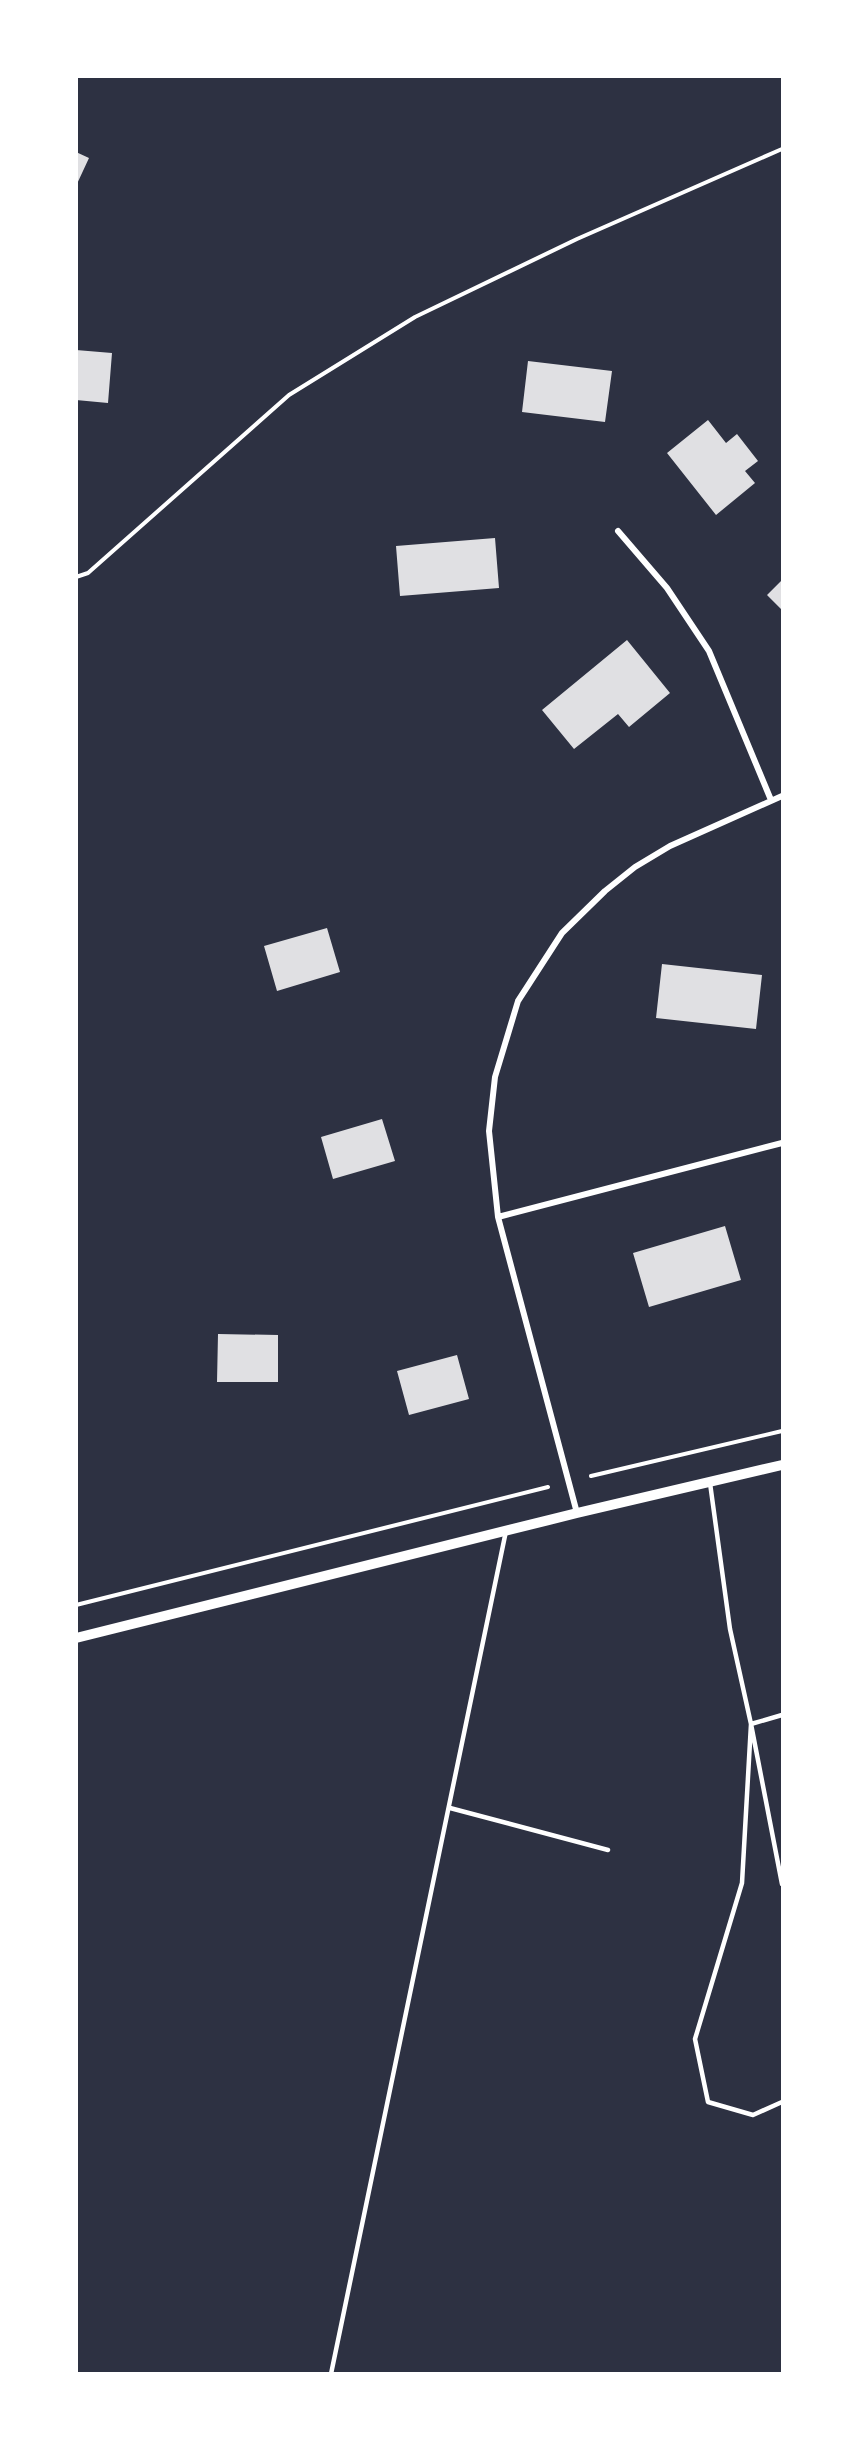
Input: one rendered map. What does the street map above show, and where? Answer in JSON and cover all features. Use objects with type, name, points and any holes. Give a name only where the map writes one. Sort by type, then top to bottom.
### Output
[{"type":"street","points":[[618,531],[667,588],[709,651],[771,800]]},
{"type":"street","points":[[577,1513],[498,1216],[489,1131],[495,1077],[518,1001],[543,959],[562,933],[605,891],[635,867],[670,846],[783,796]]},
{"type":"street","points":[[498,1216],[783,1143]]},
{"type":"street","points":[[76,1638],[577,1513],[783,1465]]},
{"type":"lane","points":[[710,1483],[730,1629],[752,1724],[783,1884]]},
{"type":"lane","points":[[331,2373],[506,1531]]},
{"type":"lane","points":[[752,1724],[783,1715]]},
{"type":"lane","points":[[752,1724],[742,1883],[695,2039],[708,2102],[753,2115],[783,2102]]},
{"type":"lane","points":[[450,1808],[608,1850]]},
{"type":"path","points":[[76,578],[88,573],[134,534],[289,394],[415,317],[577,239],[783,149]]},
{"type":"path","points":[[76,1605],[783,1431]]},
{"type":"building","points":[[76,152],[89,158],[76,186]]},
{"type":"building","points":[[76,350],[112,353],[108,403],[76,400]]},
{"type":"building","points":[[528,361],[612,371],[605,422],[522,412]]},
{"type":"building","points":[[708,420],[726,443],[737,434],[758,461],[745,471],[755,483],[716,515],[667,453]]},
{"type":"building","points":[[495,538],[499,588],[400,596],[396,546]]},
{"type":"building","points":[[782,580],[782,610],[767,595]]},
{"type":"building","points":[[627,640],[670,693],[629,727],[618,714],[574,749],[542,710]]},
{"type":"building","points":[[327,928],[340,972],[277,991],[264,946]]},
{"type":"building","points":[[662,964],[762,975],[756,1029],[656,1018]]},
{"type":"building","points":[[382,1119],[395,1161],[333,1179],[321,1137]]},
{"type":"building","points":[[725,1226],[741,1280],[649,1307],[633,1253]]},
{"type":"building","points":[[218,1334],[278,1335],[278,1382],[217,1382]]},
{"type":"building","points":[[457,1355],[469,1399],[409,1415],[397,1371]]}]
